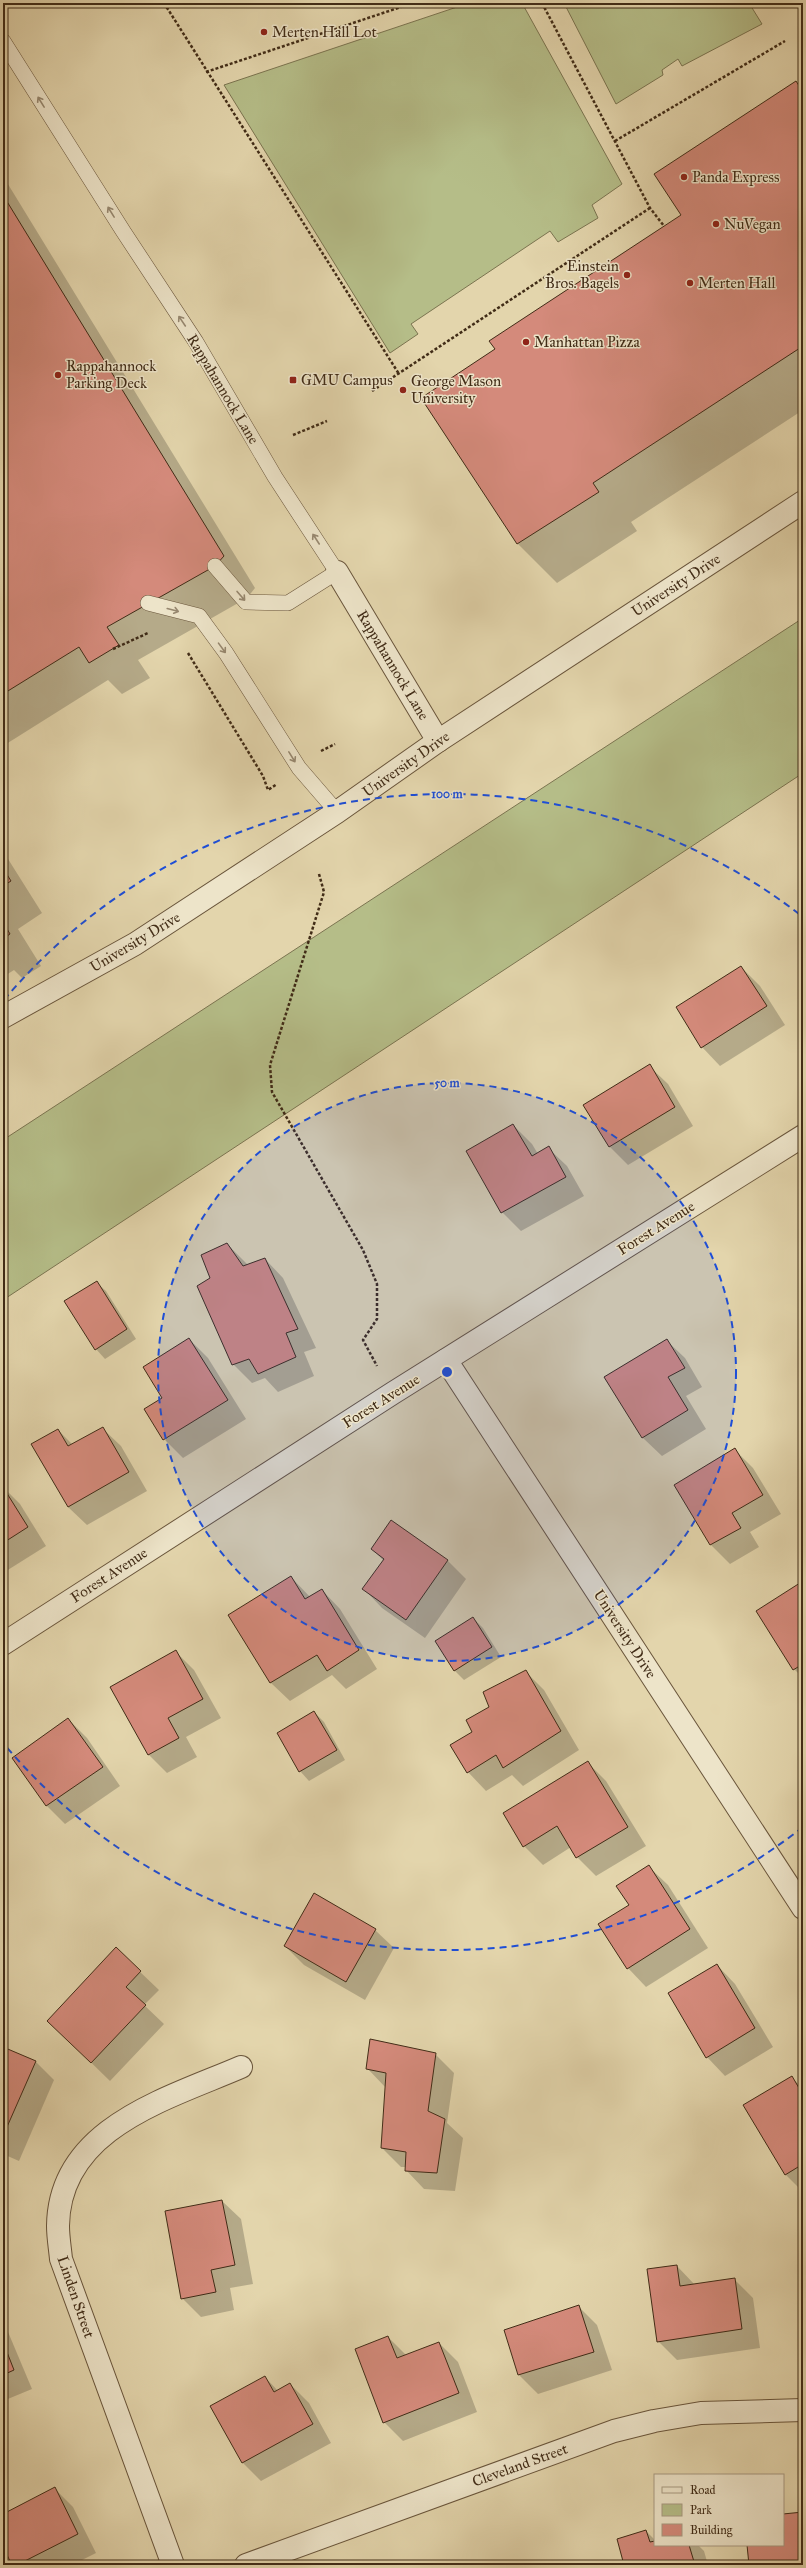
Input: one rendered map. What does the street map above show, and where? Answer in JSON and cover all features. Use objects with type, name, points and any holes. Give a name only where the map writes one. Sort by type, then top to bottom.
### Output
[{"type":"street","name":"University Drive","points":[[3,1017],[135,944],[337,812],[438,741],[803,502]]},
{"type":"street","name":"Rappahannock Lane","points":[[337,572],[438,741]]},
{"type":"street","name":"Forest Avenue","points":[[3,1644],[393,1393],[803,1136]]},
{"type":"street","name":"University Drive","points":[[446,1360],[803,1908]]},
{"type":"street","name":"Linden Street","points":[[173,2565],[61,2259],[58,2225],[64,2191],[79,2161],[101,2135],[134,2113],[240,2067]]},
{"type":"street","name":"Cleveland Street","points":[[246,2565],[614,2431],[654,2421],[701,2413],[803,2410]]},
{"type":"lane","name":"Rappahannock Lane","points":[[3,41],[122,231],[196,342],[276,477],[337,572]]},
{"type":"lane","points":[[215,566],[246,602],[288,603],[337,572]]},
{"type":"lane","points":[[148,603],[199,616],[226,653],[299,768],[337,812]]},
{"type":"path","points":[[164,3],[206,72],[399,374]]},
{"type":"path","points":[[206,72],[413,3]]},
{"type":"path","points":[[542,3],[650,208],[664,226]]},
{"type":"path","points":[[615,141],[785,42]]},
{"type":"path","points":[[372,391],[650,208]]},
{"type":"path","points":[[292,435],[328,421]]},
{"type":"path","points":[[186,649],[263,776],[268,790]]},
{"type":"path","points":[[318,874],[324,892],[270,1065],[272,1092],[363,1250],[377,1284],[377,1319],[363,1340],[393,1393]]},
{"type":"green space","points":[[469,3],[522,3],[622,184],[592,205],[598,218],[558,242],[550,231],[411,324],[418,334],[390,353],[224,85]]},
{"type":"green space","points":[[564,3],[749,3],[762,24],[682,66],[678,59],[662,70],[663,75],[616,104]]},
{"type":"green space","points":[[803,618],[803,773],[3,1300],[3,1140]]},
{"type":"building","name":"Merten Hall","points":[[796,81],[803,92],[803,346],[593,483],[599,492],[517,544],[421,398],[495,349],[489,341],[681,215],[654,174]]},
{"type":"building","name":"Rappahannock Parking Deck","points":[[3,195],[224,556],[215,566],[107,627],[119,645],[89,663],[79,647],[3,694]]},
{"type":"building","points":[[3,868],[11,881],[3,886]]},
{"type":"building","points":[[3,922],[10,934],[3,939]]},
{"type":"building","points":[[802,941],[803,988],[801,988]]},
{"type":"building","points":[[741,966],[767,1006],[701,1048],[676,1007]]},
{"type":"building","points":[[650,1064],[675,1107],[609,1147],[583,1105]]},
{"type":"building","points":[[513,1124],[532,1156],[549,1146],[566,1177],[501,1213],[466,1151]]},
{"type":"building","points":[[227,1243],[243,1266],[265,1258],[298,1329],[286,1333],[296,1357],[258,1374],[249,1359],[232,1365],[197,1286],[210,1278],[201,1255]]},
{"type":"building","points":[[97,1281],[127,1329],[95,1350],[64,1301]]},
{"type":"building","points":[[189,1338],[228,1400],[163,1440],[144,1409],[162,1398],[143,1367]]},
{"type":"building","points":[[667,1339],[685,1368],[668,1377],[688,1410],[642,1438],[604,1377]]},
{"type":"building","points":[[103,1427],[129,1472],[68,1507],[31,1444],[58,1429],[68,1446]]},
{"type":"building","points":[[735,1448],[763,1495],[732,1513],[741,1528],[710,1545],[674,1485]]},
{"type":"building","points":[[3,1487],[28,1527],[3,1543]]},
{"type":"building","points":[[391,1520],[448,1560],[406,1620],[362,1589],[384,1559],[371,1549]]},
{"type":"building","points":[[291,1576],[305,1599],[322,1589],[359,1650],[327,1671],[317,1655],[270,1683],[228,1615]]},
{"type":"building","points":[[803,1581],[803,1664],[793,1670],[756,1611]]},
{"type":"building","points":[[473,1617],[492,1647],[454,1671],[435,1641]]},
{"type":"building","points":[[176,1650],[203,1699],[168,1718],[179,1738],[148,1755],[110,1687]]},
{"type":"building","points":[[526,1670],[561,1731],[503,1768],[496,1755],[467,1773],[450,1745],[472,1732],[466,1720],[489,1707],[483,1692]]},
{"type":"building","points":[[314,1711],[337,1750],[299,1772],[277,1733]]},
{"type":"building","points":[[68,1718],[103,1767],[46,1806],[12,1758]]},
{"type":"building","points":[[588,1761],[628,1827],[576,1858],[557,1826],[523,1847],[503,1813]]},
{"type":"building","points":[[649,1865],[690,1929],[627,1969],[598,1924],[629,1905],[616,1886]]},
{"type":"building","points":[[314,1893],[376,1929],[346,1982],[284,1946]]},
{"type":"building","points":[[116,1947],[141,1971],[126,1987],[146,2005],[91,2063],[47,2021]]},
{"type":"building","points":[[717,1964],[755,2028],[706,2058],[668,1993]]},
{"type":"building","points":[[370,2039],[436,2053],[428,2111],[445,2119],[437,2173],[405,2171],[406,2152],[381,2148],[386,2073],[366,2069]]},
{"type":"building","points":[[3,2047],[36,2061],[3,2136]]},
{"type":"building","points":[[792,2076],[803,2095],[803,2164],[785,2175],[743,2105]]},
{"type":"building","points":[[222,2200],[235,2265],[211,2270],[216,2292],[181,2299],[165,2211]]},
{"type":"building","points":[[677,2265],[680,2286],[735,2278],[742,2329],[657,2342],[647,2269]]},
{"type":"building","points":[[579,2305],[594,2352],[518,2375],[504,2330]]},
{"type":"building","points":[[388,2336],[397,2358],[439,2342],[459,2393],[383,2423],[355,2349]]},
{"type":"building","points":[[3,2342],[14,2370],[3,2375]]},
{"type":"building","points":[[265,2376],[274,2392],[290,2383],[313,2424],[242,2463],[210,2406]]},
{"type":"building","points":[[55,2487],[78,2534],[17,2565],[12,2565],[3,2547],[3,2514]]},
{"type":"building","points":[[803,2512],[803,2564],[749,2565],[747,2546],[784,2546],[784,2514]]},
{"type":"building","points":[[646,2530],[650,2542],[654,2541],[654,2546],[689,2546],[695,2565],[624,2565],[617,2539]]},
{"type":"place","name":"Merten Hall Lot","points":[[264,32]]},
{"type":"place","name":"Panda Express","points":[[684,177]]},
{"type":"place","name":"NuVegan","points":[[716,224]]},
{"type":"place","name":"Einstein Bros. Bagels","points":[[627,275]]},
{"type":"place","name":"Merten Hall","points":[[690,283]]},
{"type":"place","name":"Manhattan Pizza","points":[[526,342]]},
{"type":"place","name":"Rappahannock Parking Deck","points":[[58,375]]},
{"type":"place","name":"GMU Campus","points":[[293,380]]},
{"type":"place","name":"George Mason University","points":[[403,390]]}]
